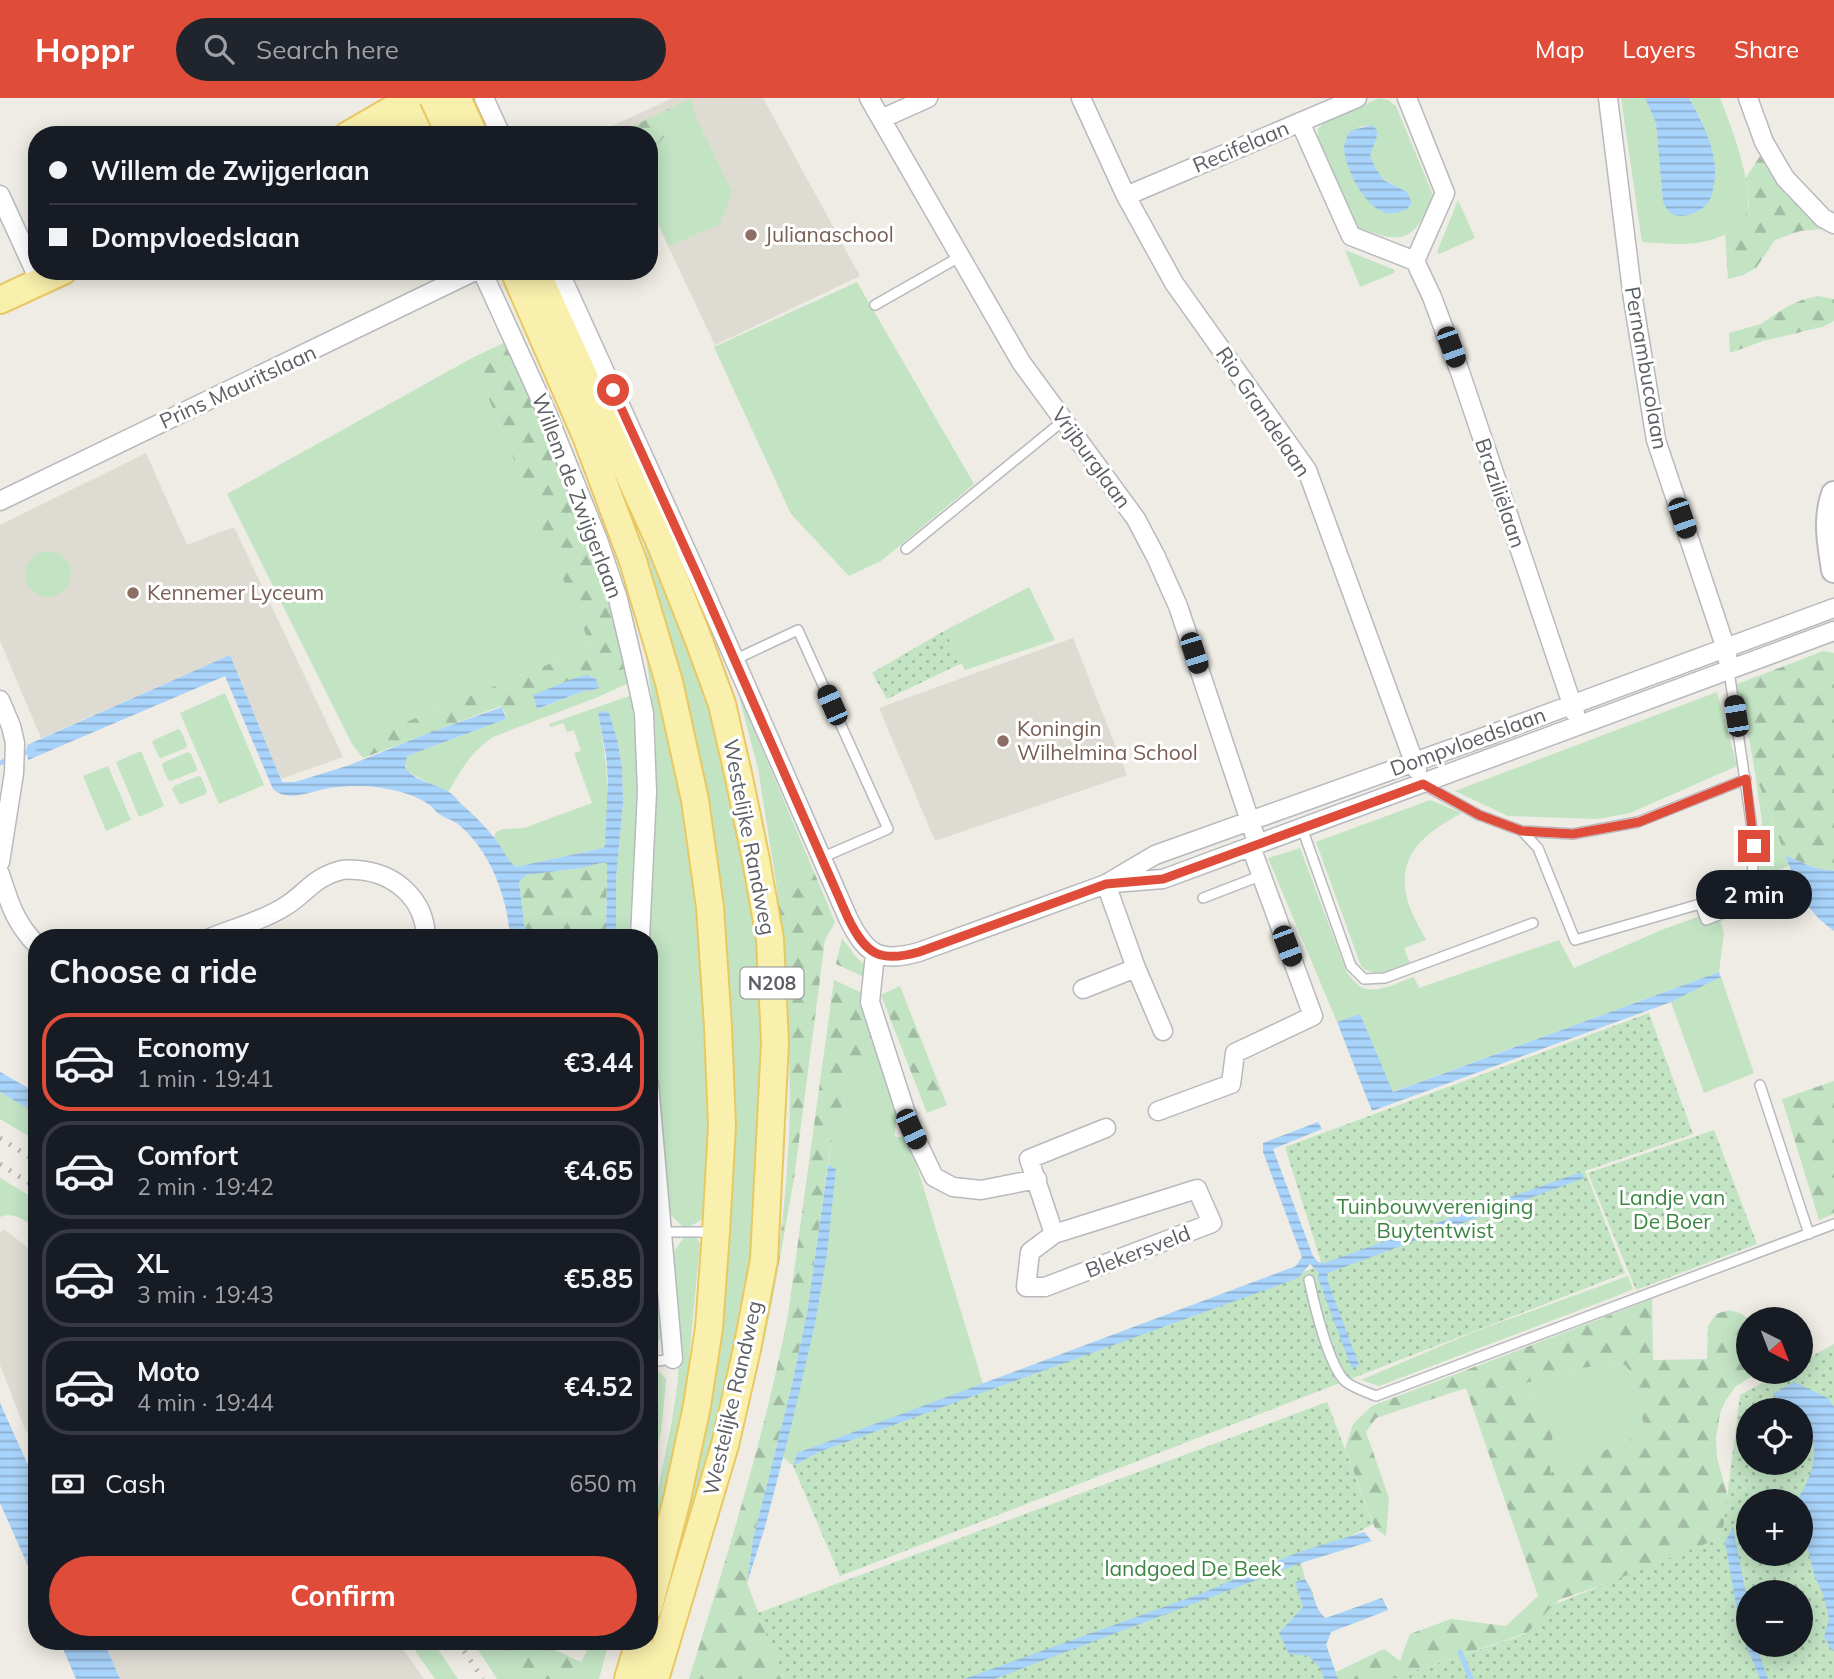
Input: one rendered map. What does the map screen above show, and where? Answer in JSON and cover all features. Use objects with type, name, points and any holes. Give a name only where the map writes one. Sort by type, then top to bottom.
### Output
[{"type":"main road","points":[[433,98],[446,126]]},
{"type":"main road","points":[[457,98],[470,126]]},
{"type":"main road","points":[[372,126],[410,112],[471,98]]},
{"type":"main road","points":[[395,126],[410,112]]},
{"type":"main road","points":[[0,300],[45,280]]},
{"type":"main road","name":"Westelijke Randweg","points":[[520,280],[546,317],[661,545],[699,641],[722,704],[748,819],[770,939],[775,1042],[764,1260],[747,1349],[724,1445],[655,1679]]},
{"type":"main road","name":"Westelijke Randweg","points":[[538,280],[546,317],[586,436],[633,561],[669,682],[695,800],[710,907],[722,1126],[709,1328],[697,1406],[658,1572]]},
{"type":"main road","points":[[628,1679],[637,1650]]},
{"type":"street","points":[[484,98],[496,126]]},
{"type":"street","name":"Vrijburglaan","points":[[869,98],[1021,362],[1136,519],[1162,569],[1178,606],[1250,821],[1255,846]]},
{"type":"street","points":[[881,119],[928,98]]},
{"type":"street","name":"Rio Grandelaan","points":[[1081,98],[1126,196],[1174,283],[1307,470],[1423,784]]},
{"type":"street","name":"Recifelaan","points":[[1126,196],[1357,98]]},
{"type":"street","points":[[1300,122],[1351,236],[1415,261],[1445,193],[1407,98]]},
{"type":"street","name":"Pernambucolaan","points":[[1608,98],[1633,299],[1656,440],[1726,649],[1729,671]]},
{"type":"street","points":[[1748,98],[1764,142],[1785,178],[1824,218],[1834,224]]},
{"type":"street","points":[[0,195],[28,239]]},
{"type":"street","name":"Braziliëlaan","points":[[1415,261],[1432,297],[1460,372],[1579,726]]},
{"type":"street","name":"Prins Mauritslaan","points":[[0,501],[456,280]]},
{"type":"street","name":"Willem de Zwijgerlaan","points":[[486,280],[546,411],[598,540],[618,599],[644,713],[647,792],[640,929]]},
{"type":"street","points":[[563,280],[855,933],[875,954],[870,1002],[911,1129],[933,1177],[953,1187],[981,1190],[1037,1179]]},
{"type":"street","points":[[1834,495],[1829,508],[1829,542],[1834,565]]},
{"type":"street","name":"Dompvloedslaan","points":[[875,954],[890,958],[919,952],[1106,884],[1155,855],[1834,608]]},
{"type":"street","name":"Dompvloedslaan","points":[[1106,884],[1163,879],[1834,631]]},
{"type":"street","points":[[0,699],[15,743],[14,773],[0,862]]},
{"type":"street","points":[[1158,1111],[1231,1084],[1235,1053],[1313,1016],[1260,876],[1255,846]]},
{"type":"street","points":[[233,929],[287,906],[315,881],[343,869],[372,871],[396,881],[411,895],[422,913],[426,929]]},
{"type":"street","points":[[0,874],[11,909],[28,936]]},
{"type":"street","points":[[1106,884],[1136,968],[1163,1031]]},
{"type":"street","points":[[1083,989],[1136,968]]},
{"type":"street","points":[[1054,1234],[1029,1158],[1106,1128]]},
{"type":"street","name":"Blekersveld","points":[[1197,1189],[1212,1223],[1045,1287],[1026,1287],[1030,1252],[1054,1234],[1197,1189]]},
{"type":"street","points":[[658,1249],[673,1359]]},
{"type":"lane","points":[[876,305],[961,256]]},
{"type":"lane","points":[[906,549],[1064,420]]},
{"type":"lane","points":[[734,660],[798,630],[888,829],[821,858]]},
{"type":"lane","points":[[1522,831],[1538,848],[1575,940],[1700,904],[1706,920],[1729,911],[1752,882],[1754,842],[1729,671]]},
{"type":"lane","name":"Dompvloedslaan","points":[[1423,784],[1479,815],[1522,831],[1573,834],[1639,822],[1746,779]]},
{"type":"lane","points":[[1302,828],[1351,966],[1364,979],[1385,978],[1533,923]]},
{"type":"lane","points":[[1203,898],[1260,876]]},
{"type":"lane","points":[[1747,891],[1781,877]]},
{"type":"lane","points":[[1760,1085],[1809,1234]]},
{"type":"lane","points":[[1309,1280],[1318,1318],[1338,1373],[1348,1384],[1376,1396],[1834,1224]]},
{"type":"lane","points":[[658,1234],[716,1231]]},
{"type":"lane","points":[[658,1361],[673,1359]]},
{"type":"shaded area","name":"Julianaschool","points":[[673,98],[763,98],[860,276],[715,345],[658,225],[658,126],[612,126]]},
{"type":"shaded area","name":"Kennemer Lyceum","points":[[146,453],[187,545],[234,527],[343,757],[281,779],[230,655],[41,738],[0,641],[0,525]]},
{"type":"shaded area","name":"Koningin Wilhelmina School","points":[[1073,638],[1127,775],[935,841],[879,708]]},
{"type":"shaded area","points":[[4,1229],[28,1248],[26,1432],[0,1365],[0,1233]]},
{"type":"shaded area","points":[[107,1650],[404,1650],[424,1679],[120,1679]]},
{"type":"green space","points":[[692,98],[692,103],[658,144],[658,126],[633,126]]},
{"type":"green space","points":[[1379,98],[1396,106],[1433,195],[1412,231],[1405,236],[1396,237],[1356,227],[1318,137],[1318,129],[1323,123]],"holes":[[[1371,125],[1378,134],[1370,154],[1371,163],[1384,179],[1407,192],[1351,175],[1359,127]]]},
{"type":"green space","points":[[1621,98],[1645,98],[1656,123],[1663,203],[1702,121],[1689,98],[1720,98],[1746,179],[1747,211],[1742,223],[1724,235],[1702,242],[1642,242]]},
{"type":"green space","points":[[692,103],[695,115],[732,192],[720,224],[669,246],[658,223],[658,144]]},
{"type":"green space","points":[[1760,156],[1785,194],[1823,229],[1800,231],[1775,240],[1756,268],[1728,279],[1725,235],[1744,221],[1749,203],[1746,178]]},
{"type":"green space","points":[[1458,200],[1475,238],[1439,254],[1437,252]]},
{"type":"green space","points":[[1345,250],[1395,270],[1394,273],[1360,287]]},
{"type":"green space","points":[[857,282],[974,484],[881,561],[849,576],[791,514],[714,347]]},
{"type":"green space","points":[[1818,296],[1834,299],[1834,321],[1822,327],[1763,341],[1730,353],[1729,333],[1761,324],[1788,306]]},
{"type":"green space","points":[[508,341],[611,582],[629,667],[596,679],[591,676],[533,696],[535,703],[505,713],[501,706],[363,758],[352,744],[591,647],[472,358]]},
{"type":"green space","points":[[472,358],[591,647],[352,744],[227,494]]},
{"type":"green space","points":[[628,494],[710,704],[758,916],[766,1035],[754,1248],[730,1390],[658,1630],[727,1248],[733,1190],[734,1062],[727,963],[698,759],[678,667],[644,545],[625,495]]},
{"type":"green space","points":[[48,551],[65,557],[71,574],[65,591],[48,597],[31,591],[25,574],[31,557]]},
{"type":"green space","points":[[1029,587],[1055,640],[965,670],[944,631]]},
{"type":"green space","points":[[641,619],[671,729],[706,959],[711,1141],[704,1218],[689,1227],[683,1227],[670,1214],[658,1095],[658,929],[650,929],[657,795],[655,722]]},
{"type":"green space","points":[[944,631],[962,663],[887,699],[872,673]]},
{"type":"green space","points":[[1823,651],[1834,653],[1834,871],[1812,867],[1785,855],[1755,773],[1735,685]]},
{"type":"green space","points":[[629,667],[631,682],[493,737],[468,761],[449,791],[406,771],[407,756],[506,719],[505,713],[535,703],[538,709],[598,688],[596,679]]},
{"type":"green space","points":[[737,689],[814,872],[776,882],[758,768]]},
{"type":"green space","points":[[1717,692],[1737,766],[1630,813],[1597,819],[1508,816],[1455,791]]},
{"type":"green space","points":[[225,693],[264,785],[219,804],[180,713]]},
{"type":"green space","points":[[632,695],[641,743],[635,929],[616,929],[616,879],[623,803],[622,768],[618,743],[606,711],[598,714],[608,796],[607,829],[603,848],[516,867],[494,837],[496,832],[503,829],[524,828],[592,803],[574,753],[581,751],[574,730],[567,732],[563,723],[551,727],[549,724]]},
{"type":"green space","points":[[178,729],[186,748],[159,757],[152,742]]},
{"type":"green space","points":[[141,751],[164,806],[139,817],[116,762]]},
{"type":"green space","points":[[188,752],[196,771],[168,780],[163,763]]},
{"type":"green space","points":[[108,766],[131,820],[106,831],[83,776]]},
{"type":"green space","points":[[1755,773],[1789,866],[1755,879],[1762,822]]},
{"type":"green space","points":[[201,777],[206,794],[179,803],[172,789],[174,786]]},
{"type":"green space","points":[[1430,800],[1462,813],[1428,835],[1412,854],[1407,866],[1407,900],[1426,940],[1404,948],[1410,963],[1384,972],[1372,972],[1361,966],[1316,842]]},
{"type":"green space","points":[[1300,848],[1347,973],[1365,989],[1386,987],[1414,977],[1419,988],[1559,940],[1574,968],[1664,929],[1717,910],[1724,933],[1719,972],[1392,1092],[1360,1015],[1337,1022],[1268,858]]},
{"type":"green space","points":[[604,861],[607,864],[606,929],[525,929],[519,882],[526,875],[581,868]]},
{"type":"green space","points":[[814,872],[835,922],[825,940],[794,1179],[760,1359],[781,1234],[789,1137],[787,1010],[776,882]]},
{"type":"green space","points":[[842,938],[868,968],[864,977],[836,964]]},
{"type":"green space","points":[[1721,977],[1754,1073],[1704,1093],[1671,1002]]},
{"type":"green space","points":[[834,980],[862,993],[874,1036],[845,1095],[830,1148],[807,1313],[791,1389],[753,1539],[747,1583],[784,1679],[689,1679],[756,1453],[788,1315]]},
{"type":"green space","points":[[900,986],[947,1105],[927,1113],[881,995]]},
{"type":"green space","name":"Tuinbouwvereniging Buytentwist","points":[[1649,1013],[1693,1134],[1585,1171],[1625,1273],[840,1576],[793,1466],[819,1452],[1322,1265],[1285,1147]]},
{"type":"green space","points":[[874,1036],[897,1096],[895,1137],[908,1137],[983,1384],[797,1453],[793,1466],[783,1457],[815,1324],[836,1169],[828,1165],[831,1148],[850,1081]]},
{"type":"green space","points":[[1834,1081],[1834,1214],[1819,1220],[1782,1099]]},
{"type":"green space","points":[[0,1092],[28,1109],[28,1136],[0,1119]]},
{"type":"green space","name":"Landje van De Boer","points":[[1714,1130],[1757,1244],[1636,1290],[1588,1173]]},
{"type":"green space","points":[[0,1178],[28,1195],[28,1223],[15,1216],[0,1217]]},
{"type":"green space","points":[[689,1235],[693,1236],[700,1244],[689,1359],[689,1393],[658,1533],[658,1489],[678,1379],[679,1343],[674,1251]]},
{"type":"green space","points":[[1628,1276],[1633,1289],[1614,1297],[1379,1386],[1361,1380],[1476,1331]]},
{"type":"green space","points":[[658,1284],[663,1333],[658,1343]]},
{"type":"green space","points":[[1652,1299],[1653,1360],[1707,1359],[1708,1326],[1716,1314],[1729,1310],[1736,1312],[1736,1384],[1739,1384],[1726,1400],[1720,1413],[1716,1438],[1717,1458],[1733,1527],[1725,1542],[1559,1600],[1532,1631],[1392,1679],[1338,1679],[1336,1672],[1384,1649],[1400,1661],[1410,1634],[1451,1619],[1506,1626],[1538,1596],[1466,1388],[1376,1418],[1366,1432],[1389,1498],[1386,1536],[1375,1528],[1345,1449],[1353,1424],[1372,1406]],"holes":[[[1619,1363],[1630,1371],[1646,1433],[1550,1473],[1550,1423],[1542,1408],[1519,1385],[1594,1366]]]},
{"type":"green space","points":[[1834,1344],[1834,1679],[1391,1679],[1526,1634],[1553,1605],[1722,1537],[1736,1427],[1736,1475],[1813,1475],[1813,1398],[1740,1398],[1740,1395],[1761,1384],[1813,1384],[1813,1355]]},
{"type":"green space","points":[[1619,1363],[1630,1371],[1646,1433],[1550,1474],[1547,1417],[1532,1397],[1518,1385],[1581,1368]]},
{"type":"green space","points":[[658,1372],[666,1379],[658,1444]]},
{"type":"green space","name":"landgoed De Beek","points":[[1327,1402],[1373,1524],[1301,1563],[1305,1579],[1311,1588],[1319,1613],[1326,1618],[1382,1598],[1388,1610],[1331,1632],[1326,1645],[1338,1679],[784,1679],[758,1613]]},
{"type":"green space","points":[[415,1650],[438,1650],[458,1679],[435,1679]]},
{"type":"green space","points":[[478,1650],[504,1650],[522,1679],[497,1679]]},
{"type":"green space","points":[[504,1650],[556,1650],[581,1662],[587,1651],[577,1679],[522,1679]]},
{"type":"green space","points":[[587,1650],[607,1650],[599,1679],[577,1679]]},
{"type":"water","points":[[1645,98],[1689,98],[1704,127],[1714,159],[1714,184],[1708,202],[1693,214],[1674,215],[1663,203],[1656,123]]},
{"type":"water","points":[[1371,125],[1378,133],[1370,156],[1384,180],[1407,192],[1412,203],[1406,210],[1389,213],[1377,208],[1369,202],[1351,175],[1345,155],[1346,139],[1350,131]]},
{"type":"water","points":[[230,655],[282,782],[295,782],[350,765],[502,707],[506,719],[407,756],[405,767],[416,777],[454,796],[488,830],[516,867],[603,848],[605,845],[608,781],[598,713],[605,711],[609,713],[618,743],[622,768],[623,803],[616,879],[616,929],[606,929],[607,864],[604,862],[581,868],[526,875],[519,882],[525,929],[509,929],[501,891],[479,847],[458,824],[439,814],[425,802],[395,790],[364,786],[329,788],[293,796],[279,793],[273,789],[225,676],[28,760],[27,745]]},
{"type":"water","points":[[588,675],[596,679],[599,688],[586,690],[537,709],[533,695]]},
{"type":"water","points":[[1785,855],[1812,867],[1834,871],[1834,931],[1819,919],[1802,899]]},
{"type":"water","points":[[1719,972],[1721,977],[1671,1002],[1372,1111],[1337,1022],[1360,1014],[1393,1092]]},
{"type":"water","points":[[0,1072],[28,1088],[28,1109],[0,1092]]},
{"type":"water","points":[[1318,1122],[1322,1129],[1273,1149],[1313,1256],[1318,1262],[1324,1263],[1581,1172],[1584,1178],[1328,1273],[1327,1279],[1359,1365],[1352,1369],[1319,1281],[1319,1273],[1310,1264],[1298,1278],[819,1452],[793,1466],[797,1453],[1296,1266],[1302,1257],[1263,1152],[1263,1143]]},
{"type":"water","points":[[828,1165],[836,1169],[827,1254],[815,1324],[765,1527],[747,1583],[753,1539],[791,1389],[807,1313]]},
{"type":"water","points":[[1790,1384],[1798,1384],[1828,1398],[1834,1407],[1834,1651],[1824,1637],[1829,1618],[1812,1566],[1813,1489],[1803,1489],[1810,1475],[1813,1475],[1813,1398],[1777,1398],[1773,1394]]},
{"type":"water","points":[[0,1403],[28,1465],[28,1566],[0,1503]]},
{"type":"water","points":[[1733,1527],[1736,1566],[1740,1566],[1743,1580],[1736,1580],[1736,1605],[1725,1542]]},
{"type":"water","points":[[1364,1532],[1372,1541],[1301,1563],[994,1679],[964,1679],[1200,1594],[1299,1552]]},
{"type":"water","points":[[1305,1579],[1319,1610],[1326,1618],[1382,1598],[1388,1610],[1331,1632],[1326,1645],[1338,1679],[1324,1679],[1320,1668],[1309,1656],[1289,1654],[1279,1633],[1303,1607],[1295,1582]]},
{"type":"water","points":[[63,1650],[107,1650],[120,1679],[76,1679]]},
{"type":"water","points":[[1751,1657],[1760,1657],[1768,1679],[1760,1679]]},
{"type":"waterway","points":[[0,763],[34,749]]},
{"type":"waterway","points":[[1460,1652],[1471,1679]]},
{"type":"railway","points":[[0,1138],[28,1156]]},
{"type":"railway","points":[[0,1164],[28,1182]]},
{"type":"railway","points":[[463,1650],[483,1679]]},
{"type":"place","name":"Julianaschool","points":[[751,235]]},
{"type":"place","name":"Kennemer Lyceum","points":[[133,593]]},
{"type":"place","name":"Koningin Wilhelmina School","points":[[1003,741]]},
{"type":"route","points":[[613,390],[848,918],[855,933],[875,954],[890,958],[906,956],[1106,884],[1163,879],[1423,784],[1479,815],[1522,831],[1573,834],[1639,822],[1746,779],[1754,846]]}]
